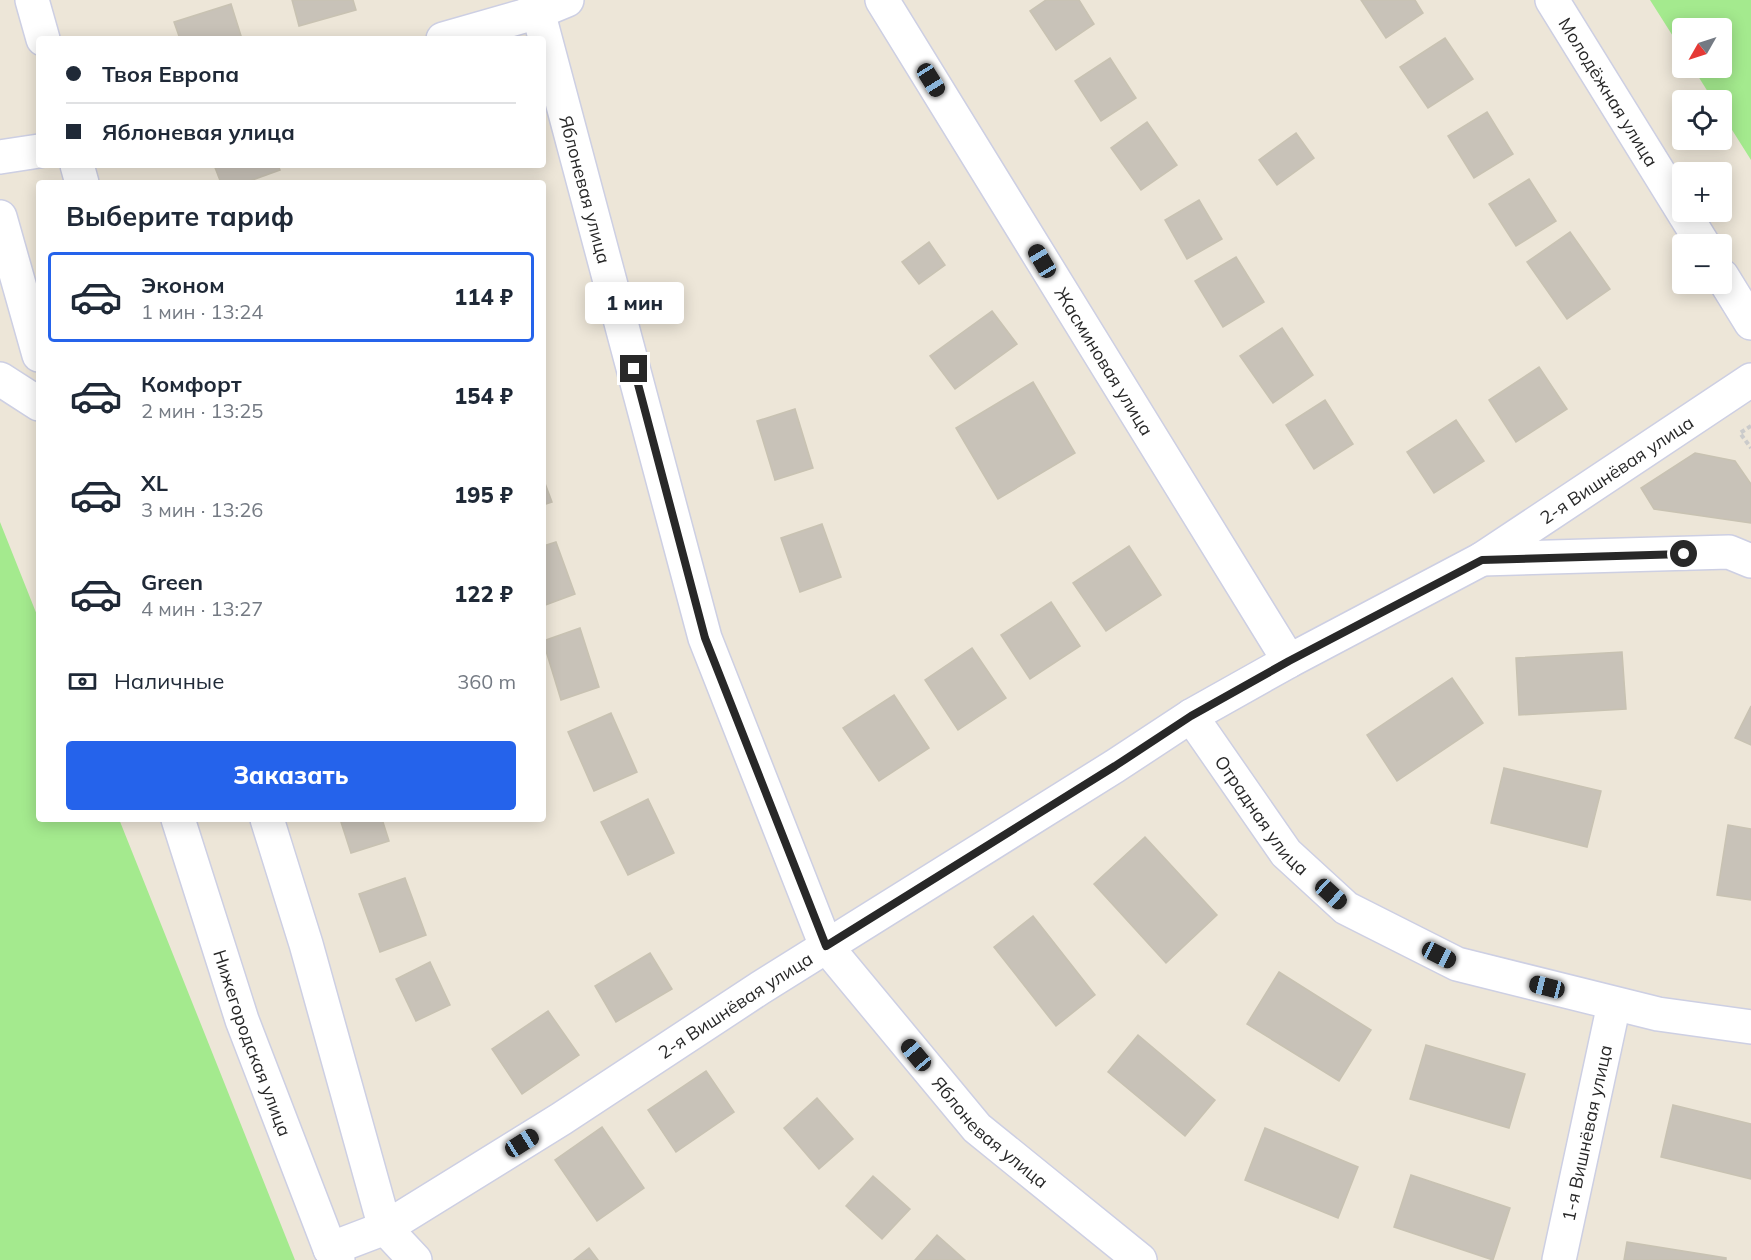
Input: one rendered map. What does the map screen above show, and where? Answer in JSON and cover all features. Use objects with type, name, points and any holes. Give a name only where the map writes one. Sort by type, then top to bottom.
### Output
[{"type":"street","points":[[32,0],[42,36]]},
{"type":"street","name":"Жасминовая улица","points":[[882,0],[1289,661]]},
{"type":"street","name":"Молодёжная улица","points":[[1552,0],[1697,234]]},
{"type":"street","points":[[452,36],[547,4]]},
{"type":"street","name":"Яблоневая улица","points":[[547,4],[705,638],[826,946],[977,1128],[1140,1260]]},
{"type":"street","points":[[0,157],[36,151]]},
{"type":"street","points":[[0,217],[6,261],[36,346]]},
{"type":"street","points":[[1732,292],[1751,323]]},
{"type":"street","points":[[0,379],[36,402]]},
{"type":"street","name":"2-я Вишнёвая улица","points":[[334,1255],[385,1228],[561,1119],[826,946],[1191,716],[1289,661],[1482,560],[1751,380]]},
{"type":"street","name":"2-я Вишнёвая улица","points":[[1482,560],[1729,552],[1751,561]]},
{"type":"street","name":"Отрадная улица","points":[[1191,716],[1286,853],[1346,908],[1457,964],[1658,1014],[1751,1027]]},
{"type":"street","name":"Нижегородская улица","points":[[179,822],[242,1020],[334,1255]]},
{"type":"street","points":[[268,822],[309,956],[385,1228],[415,1260]]},
{"type":"street","name":"1-я Вишнёвая улица","points":[[1559,1260],[1614,1004]]},
{"type":"path","points":[[1751,426],[1740,433],[1751,448]]},
{"type":"green space","points":[[1650,0],[1751,0],[1751,160],[1732,130],[1732,90],[1707,90],[1699,78],[1732,78],[1732,18],[1672,18],[1672,35]]},
{"type":"green space","points":[[0,522],[36,612],[36,822],[120,822],[295,1260],[0,1260]]},
{"type":"building","points":[[292,0],[353,0],[356,10],[299,26]]},
{"type":"building","points":[[1046,0],[1079,0],[1094,24],[1056,50],[1030,11]]},
{"type":"building","points":[[1361,0],[1415,0],[1423,13],[1386,38]]},
{"type":"building","points":[[231,4],[241,36],[179,36],[174,22]]},
{"type":"building","points":[[1445,38],[1473,79],[1428,108],[1400,67]]},
{"type":"building","points":[[1110,58],[1136,98],[1101,121],[1075,81]]},
{"type":"building","points":[[1487,112],[1513,154],[1474,178],[1448,136]]},
{"type":"building","points":[[1147,122],[1177,165],[1141,190],[1111,148]]},
{"type":"building","points":[[1296,133],[1314,158],[1277,185],[1259,160]]},
{"type":"building","points":[[215,168],[279,168],[280,170],[252,180],[220,180]]},
{"type":"building","points":[[1529,179],[1556,221],[1516,246],[1489,204]]},
{"type":"building","points":[[1199,200],[1222,239],[1187,259],[1165,220]]},
{"type":"building","points":[[1570,232],[1610,289],[1567,319],[1527,262]]},
{"type":"building","points":[[929,242],[945,265],[919,284],[902,262]]},
{"type":"building","points":[[1236,257],[1264,302],[1223,327],[1195,281]]},
{"type":"building","points":[[992,311],[1017,344],[955,389],[930,356]]},
{"type":"building","points":[[1282,328],[1313,375],[1273,403],[1240,356]]},
{"type":"building","points":[[1539,367],[1567,409],[1516,442],[1489,400]]},
{"type":"building","points":[[1033,382],[1075,453],[998,499],[956,428]]},
{"type":"building","points":[[1325,400],[1353,444],[1314,469],[1286,425]]},
{"type":"building","points":[[795,409],[813,468],[775,480],[757,421]]},
{"type":"building","points":[[1456,420],[1484,461],[1434,493],[1407,452]]},
{"type":"building","points":[[1695,453],[1735,461],[1751,484],[1751,523],[1654,509],[1641,488]]},
{"type":"building","points":[[546,486],[552,502],[546,504]]},
{"type":"building","points":[[822,524],[841,577],[800,592],[781,538]]},
{"type":"building","points":[[556,542],[575,594],[546,605],[546,545]]},
{"type":"building","points":[[1129,546],[1161,595],[1106,631],[1073,583]]},
{"type":"building","points":[[1051,602],[1080,646],[1030,679],[1001,635]]},
{"type":"building","points":[[580,628],[599,687],[561,700],[546,651],[546,640]]},
{"type":"building","points":[[972,648],[1006,698],[958,730],[925,680]]},
{"type":"building","points":[[1622,652],[1626,709],[1519,715],[1516,658]]},
{"type":"building","points":[[1452,678],[1483,723],[1397,781],[1367,735]]},
{"type":"building","points":[[894,695],[929,748],[879,781],[843,728]]},
{"type":"building","points":[[1751,706],[1751,745],[1735,738]]},
{"type":"building","points":[[611,713],[637,772],[594,791],[568,732]]},
{"type":"building","points":[[1504,768],[1601,791],[1587,847],[1491,823]]},
{"type":"building","points":[[648,799],[674,853],[628,875],[601,822]]},
{"type":"building","points":[[341,822],[383,822],[389,841],[351,853]]},
{"type":"building","points":[[1728,825],[1751,829],[1751,900],[1717,895]]},
{"type":"building","points":[[1145,837],[1217,915],[1166,963],[1094,884]]},
{"type":"building","points":[[405,878],[426,935],[380,952],[359,894]]},
{"type":"building","points":[[1033,916],[1095,995],[1056,1026],[994,947]]},
{"type":"building","points":[[650,953],[672,989],[616,1022],[595,986]]},
{"type":"building","points":[[430,962],[450,1005],[416,1021],[396,979]]},
{"type":"building","points":[[1279,972],[1371,1030],[1339,1081],[1247,1024]]},
{"type":"building","points":[[548,1011],[579,1055],[522,1094],[492,1049]]},
{"type":"building","points":[[1138,1035],[1215,1100],[1185,1136],[1108,1072]]},
{"type":"building","points":[[1426,1045],[1525,1074],[1509,1128],[1410,1099]]},
{"type":"building","points":[[706,1071],[734,1112],[676,1152],[648,1110]]},
{"type":"building","points":[[817,1098],[853,1139],[819,1169],[784,1128]]},
{"type":"building","points":[[1673,1105],[1751,1124],[1751,1179],[1661,1157]]},
{"type":"building","points":[[602,1127],[644,1188],[597,1221],[555,1160]]},
{"type":"building","points":[[1265,1128],[1358,1167],[1338,1218],[1245,1180]]},
{"type":"building","points":[[1411,1175],[1510,1208],[1493,1260],[1394,1227]]},
{"type":"building","points":[[873,1176],[910,1209],[882,1239],[846,1206]]},
{"type":"building","points":[[937,1235],[965,1260],[915,1260]]},
{"type":"building","points":[[1627,1242],[1726,1258],[1726,1260],[1624,1260]]},
{"type":"building","points":[[589,1248],[598,1260],[574,1260]]},
{"type":"route","points":[[634,369],[705,638],[826,946],[1191,716],[1289,661],[1482,560],[1684,554]]}]
